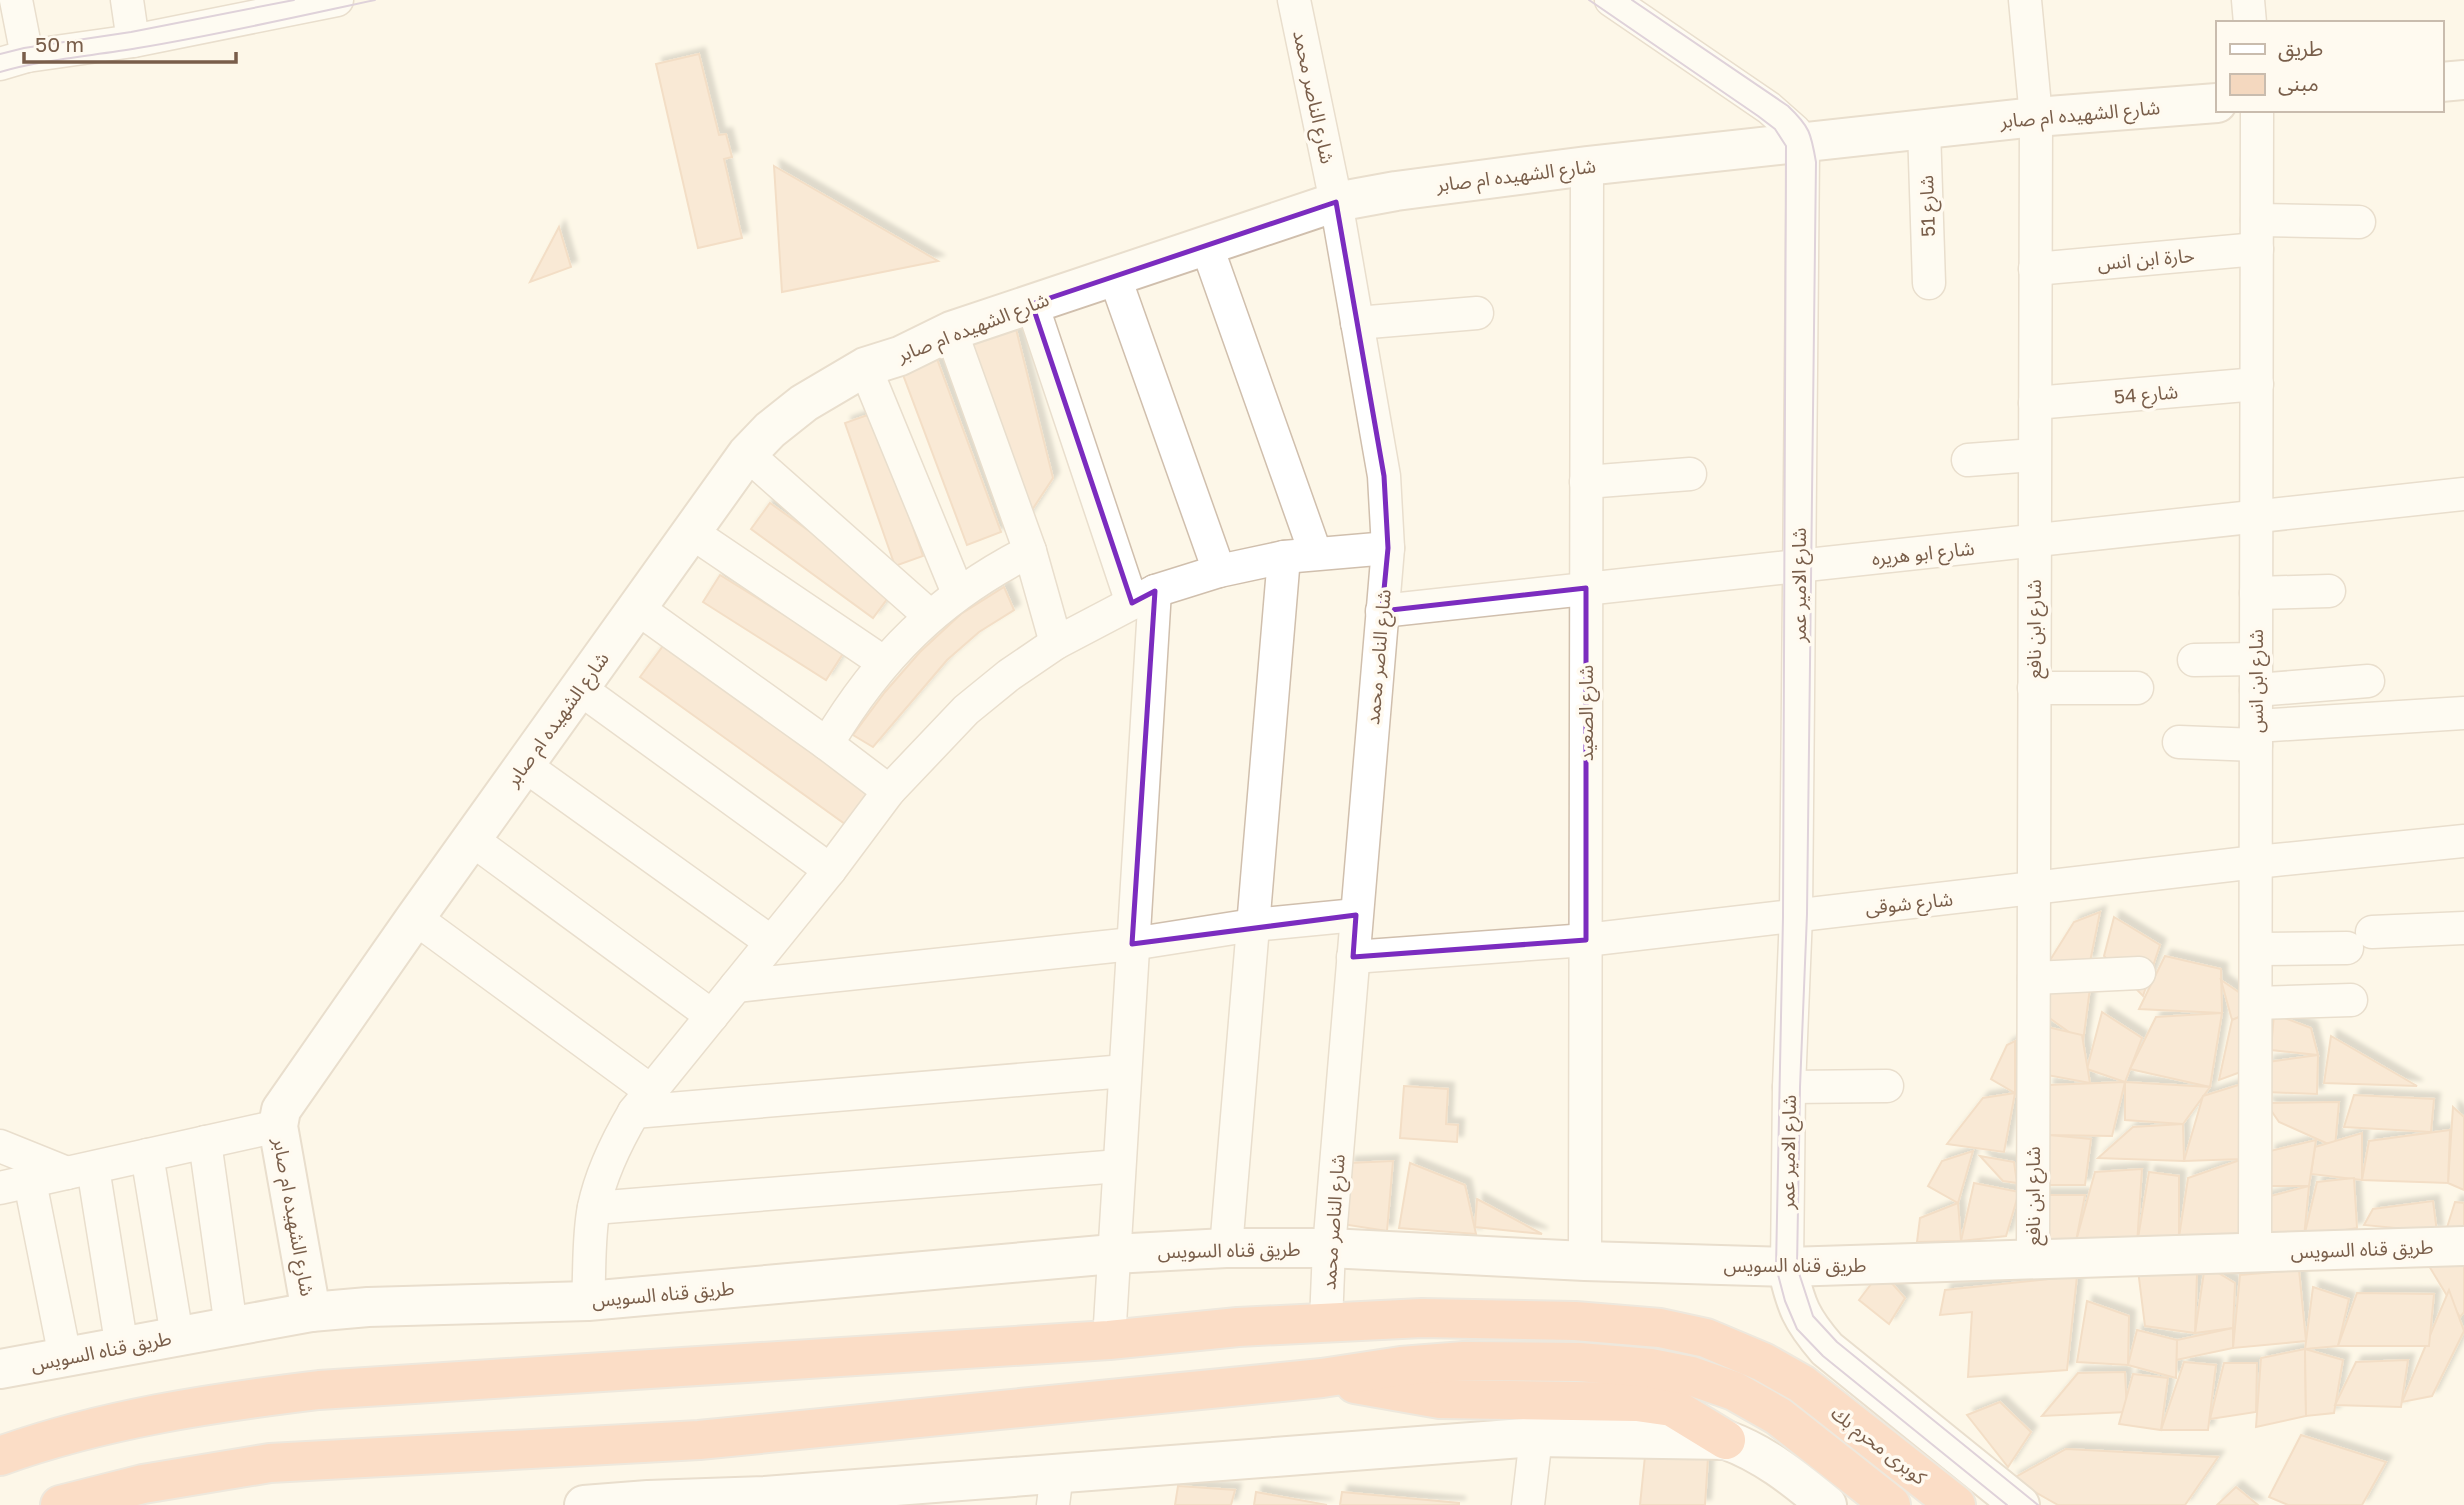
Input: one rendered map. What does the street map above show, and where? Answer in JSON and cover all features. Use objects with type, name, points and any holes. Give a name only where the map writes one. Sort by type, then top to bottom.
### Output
[{"type":"highway","name":"كوبرى محرم بك","points":[[1326,1322],[1423,1318],[1575,1321],[1660,1328],[1706,1338],[1763,1362],[1802,1384],[1956,1505]]},
{"type":"highway","points":[[0,1456],[27,1446],[130,1419],[220,1402],[319,1390],[1109,1340],[1238,1327],[1326,1322]]},
{"type":"highway","name":"كوبرى محرم بك","points":[[1322,1378],[1401,1366],[1464,1361],[1591,1363],[1650,1368],[1691,1376],[1734,1391],[1778,1416],[1891,1505]]},
{"type":"highway","points":[[60,1505],[143,1484],[270,1463],[699,1440],[1322,1378],[1440,1399],[1625,1401],[1672,1407],[1726,1440]]},
{"type":"street","points":[[16,0],[13,60],[133,41],[245,10],[337,0]]},
{"type":"street","points":[[127,0],[133,41]]},
{"type":"street","name":"شارع الناصر محمد","points":[[1294,0],[1336,202],[1384,476],[1388,548],[1329,1248],[1326,1322]]},
{"type":"street","points":[[1611,0],[1769,108],[1795,131],[1801,143]]},
{"type":"street","name":"شارع ابن نافع","points":[[2025,0],[2036,117],[2033,1258]]},
{"type":"street","points":[[2248,0],[2250,21]]},
{"type":"street","points":[[2443,82],[2464,80]]},
{"type":"street","name":"شارع الشهيده ام صابر","points":[[311,1311],[278,1126],[281,1110],[747,454],[770,430],[804,402],[866,367],[900,356],[951,331],[1336,202],[1396,191],[1587,166],[2036,117],[2216,103]]},
{"type":"street","name":"شارع ابن انس","points":[[2255,1252],[2258,112]]},
{"type":"street","name":"شارع 51","points":[[1924,129],[1929,283]]},
{"type":"street","name":"شارع الامير عمر","points":[[1787,1267],[1789,1087],[1796,915],[1801,143]]},
{"type":"street","name":"شارع الصعيد","points":[[1585,1261],[1587,166]]},
{"type":"street","name":"حارة ابن انس","points":[[2035,269],[2258,234],[2358,222]]},
{"type":"street","points":[[1206,244],[1315,552]]},
{"type":"street","points":[[1114,275],[1219,571]]},
{"type":"street","points":[[1032,304],[1143,597],[1132,944],[1109,1340]]},
{"type":"street","points":[[1357,323],[1477,313]]},
{"type":"street","points":[[951,331],[1030,551],[1056,643]]},
{"type":"street","points":[[866,367],[958,593]]},
{"type":"street","name":"شارع 54","points":[[2035,403],[2257,384]]},
{"type":"street","points":[[747,454],[930,616]]},
{"type":"street","points":[[1968,460],[2035,455]]},
{"type":"street","points":[[1586,482],[1690,474]]},
{"type":"street","name":"شارع ابو هريره","points":[[1382,611],[2464,494]]},
{"type":"street","points":[[691,532],[883,662]]},
{"type":"street","points":[[588,1301],[594,1208],[605,1170],[621,1135],[643,1101],[830,870],[889,791],[966,710],[1009,675],[1056,643],[1143,597],[1219,571],[1284,557],[1315,552],[1388,548]]},
{"type":"street","points":[[827,744],[862,688],[883,662],[930,616],[958,593],[1030,551]]},
{"type":"street","points":[[1226,1248],[1284,557]]},
{"type":"street","points":[[2256,593],[2329,591]]},
{"type":"street","points":[[636,608],[889,791]]},
{"type":"street","points":[[2194,660],[2256,659]]},
{"type":"street","points":[[2256,690],[2368,681]]},
{"type":"street","points":[[579,688],[830,870]]},
{"type":"street","points":[[2034,688],[2137,688]]},
{"type":"street","points":[[2179,742],[2464,713]]},
{"type":"street","points":[[524,765],[771,942]]},
{"type":"street","points":[[471,839],[712,1016]]},
{"type":"street","name":"شارع شوقى","points":[[1353,957],[1586,940],[2256,862],[2464,841]]},
{"type":"street","points":[[736,986],[1132,944],[1253,925],[1356,915]]},
{"type":"street","points":[[415,918],[643,1101],[1125,1071]]},
{"type":"street","points":[[2256,950],[2464,928]]},
{"type":"street","points":[[2034,978],[2139,973]]},
{"type":"street","points":[[2256,1003],[2351,1000]]},
{"type":"street","points":[[1789,1087],[1887,1086]]},
{"type":"street","points":[[65,1357],[15,1185],[278,1126]]},
{"type":"street","points":[[205,1142],[231,1327]]},
{"type":"street","points":[[0,1146],[80,1170]]},
{"type":"street","points":[[148,1155],[177,1336]]},
{"type":"street","points":[[594,1208],[1119,1166]]},
{"type":"street","points":[[80,1170],[122,1348]]},
{"type":"street","name":"طريق قناه السويس","points":[[0,1369],[311,1311],[588,1301],[1114,1254],[1226,1248],[1329,1248],[1585,1261],[1787,1267],[2464,1246]]},
{"type":"street","points":[[1787,1267],[1794,1297],[1806,1326],[1827,1349],[2020,1505]]},
{"type":"street","points":[[1528,1505],[1536,1437]]},
{"type":"street","points":[[584,1505],[765,1501],[1055,1489],[1536,1437],[1726,1440],[1751,1449],[1789,1473],[1828,1505]]},
{"type":"highlighted area","points":[[1336,202],[1384,476],[1388,548],[1382,611],[1586,588],[1586,940],[1353,957],[1356,915],[1132,944],[1155,591],[1132,603],[1032,304]]},
{"type":"building","points":[[699,54],[719,135],[726,134],[732,157],[724,159],[742,238],[698,248],[656,64]]},
{"type":"building","points":[[774,166],[833,200],[938,261],[782,292]]},
{"type":"building","points":[[559,227],[571,267],[530,282]]},
{"type":"building","points":[[1014,321],[1053,478],[1026,519],[964,345]]},
{"type":"building","points":[[937,359],[1001,532],[967,545],[902,372]]},
{"type":"building","points":[[873,413],[923,556],[895,566],[845,423]]},
{"type":"building","points":[[770,503],[893,591],[873,618],[751,529]]},
{"type":"building","points":[[720,575],[844,652],[826,680],[703,602]]},
{"type":"building","points":[[1004,587],[1014,610],[979,632],[947,660],[873,747],[853,735],[885,692],[920,652],[961,614]]},
{"type":"building","points":[[663,646],[875,798],[852,829],[640,677]]},
{"type":"building","points":[[2100,912],[2090,962],[2047,965],[2074,922]]},
{"type":"building","points":[[2114,917],[2160,945],[2143,996],[2104,956]]},
{"type":"building","points":[[2165,956],[2221,969],[2222,1013],[2139,1009]]},
{"type":"building","points":[[2221,980],[2240,993],[2246,1014],[2232,1020]]},
{"type":"building","points":[[2090,988],[2083,1042],[2048,1017],[2048,991]]},
{"type":"building","points":[[2102,1012],[2142,1038],[2125,1082],[2087,1069]]},
{"type":"building","points":[[2222,1013],[2210,1087],[2130,1069],[2156,1017]]},
{"type":"building","points":[[2246,1014],[2246,1070],[2219,1080],[2232,1020]]},
{"type":"building","points":[[2274,1014],[2311,1028],[2318,1055],[2271,1050]]},
{"type":"building","points":[[2043,1026],[2082,1035],[2090,1083],[2047,1075]]},
{"type":"building","points":[[2331,1036],[2417,1086],[2324,1083]]},
{"type":"building","points":[[2015,1041],[2015,1093],[1991,1079],[2007,1045]]},
{"type":"building","points":[[2318,1055],[2317,1094],[2265,1092],[2268,1062]]},
{"type":"building","points":[[2125,1082],[2112,1136],[2049,1135],[2048,1085]]},
{"type":"building","points":[[2125,1082],[2210,1087],[2183,1124],[2125,1120]]},
{"type":"building","points":[[2248,1082],[2243,1159],[2184,1161],[2203,1096]]},
{"type":"building","points":[[1404,1086],[1448,1089],[1446,1124],[1458,1125],[1457,1142],[1400,1138]]},
{"type":"building","points":[[2015,1093],[2004,1152],[1947,1144],[1983,1098]]},
{"type":"building","points":[[2354,1095],[2434,1099],[2431,1132],[2344,1127]]},
{"type":"building","points":[[2339,1102],[2335,1147],[2279,1122],[2266,1103]]},
{"type":"building","points":[[2453,1107],[2464,1117],[2464,1190],[2448,1183]]},
{"type":"building","points":[[2183,1124],[2184,1161],[2098,1158],[2133,1127]]},
{"type":"building","points":[[2450,1130],[2448,1183],[2362,1180],[2369,1141]]},
{"type":"building","points":[[2362,1133],[2362,1180],[2311,1174],[2315,1147]]},
{"type":"building","points":[[2049,1135],[2091,1139],[2085,1185],[2042,1185]]},
{"type":"building","points":[[2316,1140],[2309,1186],[2266,1186],[2270,1151]]},
{"type":"building","points":[[1973,1151],[1958,1203],[1928,1186],[1942,1161]]},
{"type":"building","points":[[1980,1156],[2014,1162],[2017,1183],[2003,1181]]},
{"type":"building","points":[[2243,1159],[2240,1235],[2179,1237],[2188,1178]]},
{"type":"building","points":[[1393,1161],[1387,1231],[1342,1224],[1349,1163]]},
{"type":"building","points":[[1410,1163],[1465,1185],[1476,1234],[1399,1228]]},
{"type":"building","points":[[2142,1169],[2137,1244],[2076,1241],[2095,1172]]},
{"type":"building","points":[[2149,1172],[2179,1176],[2179,1245],[2137,1244]]},
{"type":"building","points":[[2354,1178],[2357,1228],[2304,1237],[2317,1182]]},
{"type":"building","points":[[1974,1183],[2019,1192],[2006,1236],[1961,1241]]},
{"type":"building","points":[[2309,1186],[2304,1237],[2255,1229],[2255,1200]]},
{"type":"building","points":[[2043,1195],[2085,1195],[2076,1241],[2012,1250]]},
{"type":"building","points":[[1477,1199],[1542,1234],[1475,1227]]},
{"type":"building","points":[[2433,1201],[2437,1232],[2364,1225],[2373,1209]]},
{"type":"building","points":[[2455,1202],[2464,1203],[2464,1247],[2445,1234]]},
{"type":"building","points":[[1958,1203],[1961,1241],[1917,1242],[1920,1218]]},
{"type":"building","points":[[2205,1265],[2235,1283],[2233,1328],[2195,1333]]},
{"type":"building","points":[[2464,1265],[2464,1312],[2460,1317],[2429,1266]]},
{"type":"building","points":[[2138,1270],[2197,1273],[2195,1333],[2145,1326]]},
{"type":"building","points":[[2299,1270],[2306,1341],[2233,1348],[2240,1275]]},
{"type":"building","points":[[1881,1271],[1905,1298],[1889,1324],[1859,1300]]},
{"type":"building","points":[[2077,1276],[2067,1370],[1968,1377],[1972,1312],[1940,1315],[1945,1290]]},
{"type":"building","points":[[2313,1287],[2349,1299],[2338,1346],[2305,1349]]},
{"type":"building","points":[[2449,1290],[2464,1331],[2432,1396],[2402,1402]]},
{"type":"building","points":[[2357,1293],[2434,1294],[2429,1346],[2338,1346]]},
{"type":"building","points":[[2087,1301],[2129,1316],[2128,1365],[2077,1362]]},
{"type":"building","points":[[2233,1328],[2233,1348],[2176,1360],[2177,1340]]},
{"type":"building","points":[[2137,1330],[2177,1340],[2176,1378],[2128,1365]]},
{"type":"building","points":[[2305,1349],[2306,1416],[2256,1427],[2261,1358]]},
{"type":"building","points":[[2305,1349],[2343,1360],[2334,1413],[2306,1416]]},
{"type":"building","points":[[2408,1360],[2401,1407],[2335,1405],[2356,1362]]},
{"type":"building","points":[[2184,1362],[2216,1365],[2208,1430],[2161,1430]]},
{"type":"building","points":[[2224,1363],[2257,1363],[2256,1412],[2210,1419]]},
{"type":"building","points":[[2125,1372],[2127,1412],[2042,1416],[2078,1373]]},
{"type":"building","points":[[2133,1374],[2168,1378],[2161,1430],[2119,1424]]},
{"type":"building","points":[[2000,1402],[2031,1432],[2008,1467],[1967,1415]]},
{"type":"building","points":[[2301,1435],[2386,1462],[2362,1505],[2288,1505],[2269,1497]]},
{"type":"building","points":[[2066,1449],[2218,1457],[2185,1505],[2058,1505],[2012,1479]]},
{"type":"building","points":[[1645,1456],[1708,1457],[1705,1505],[1640,1505]]},
{"type":"building","points":[[1178,1486],[1235,1490],[1231,1505],[1175,1505]]},
{"type":"building","points":[[2236,1487],[2258,1505],[2217,1505]]},
{"type":"building","points":[[1256,1492],[1327,1505],[1254,1505]]},
{"type":"building","points":[[1342,1492],[1459,1503],[1459,1505],[1340,1505]]},
{"type":"tram line","points":[[0,54],[294,0]]},
{"type":"tram line","points":[[0,72],[256,26],[375,0]]},
{"type":"tram line","points":[[1589,0],[1758,116],[1775,129],[1786,146],[1783,917],[1776,1267],[1785,1301],[1797,1329],[1823,1356],[2007,1505]]},
{"type":"tram line","points":[[1632,0],[1788,106],[1808,131],[1816,162],[1807,914],[1797,1267],[1813,1316],[1837,1342],[2038,1505]]}]
